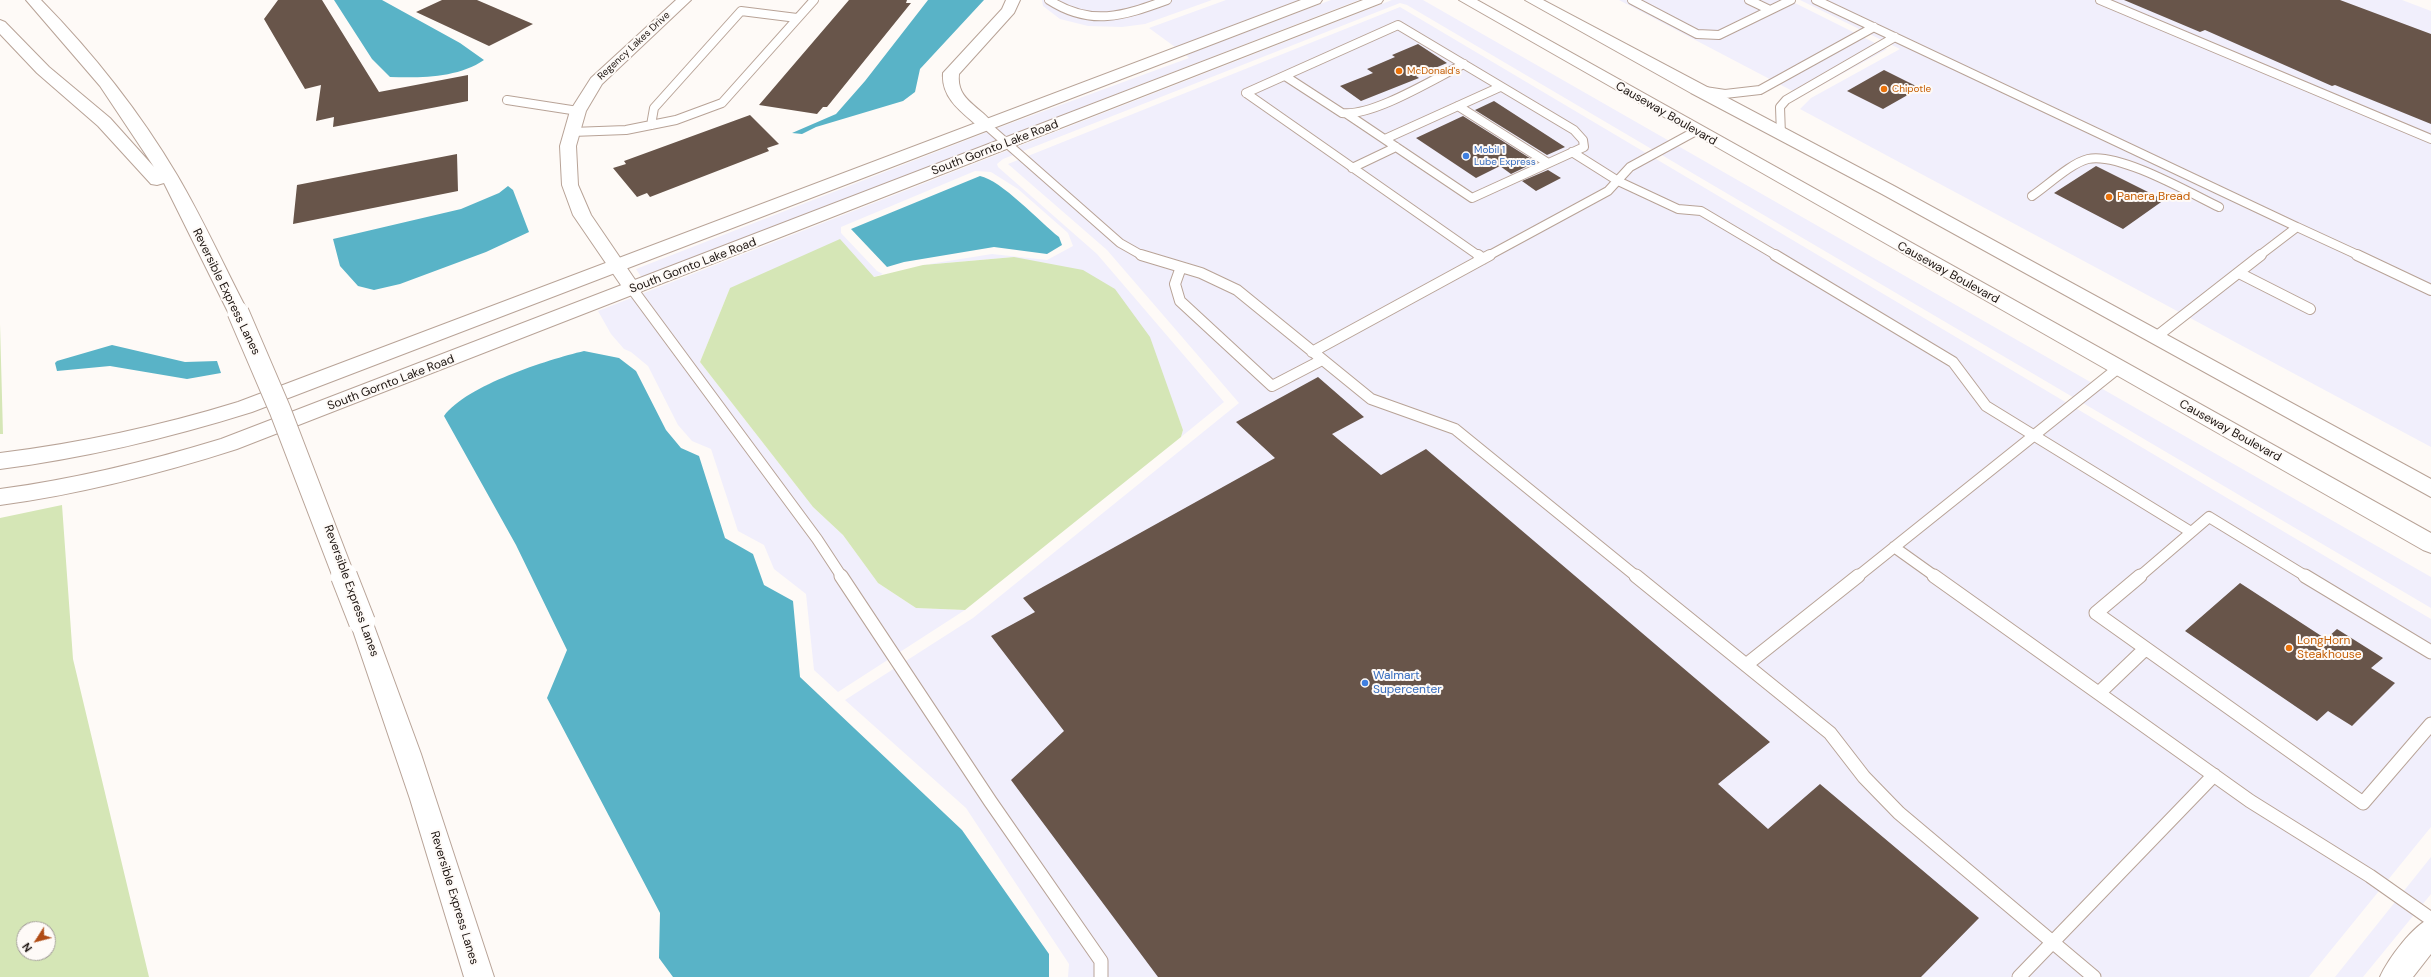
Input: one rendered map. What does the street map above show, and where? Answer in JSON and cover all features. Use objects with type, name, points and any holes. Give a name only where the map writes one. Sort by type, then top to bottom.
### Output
[{"type":"main road","name":"Reversible Express Lanes","points":[[33,0],[90,64],[131,118],[167,174],[238,312],[330,533],[386,686],[448,876],[478,977]]},
{"type":"main road","name":"South Gornto Lake Road","points":[[0,461],[88,449],[196,423],[245,407],[1315,0]]},
{"type":"main road","name":"South Gornto Lake Road","points":[[0,497],[84,484],[183,459],[229,444],[633,290],[1376,0]]},
{"type":"main road","name":"Causeway Boulevard","points":[[1466,0],[2117,369],[2431,544]]},
{"type":"main road","points":[[1532,0],[1781,135],[1888,190],[2431,489]]},
{"type":"main road","name":"Reversible Express Lanes","points":[[0,25],[43,70],[104,122],[190,218]]},
{"type":"main road","points":[[2395,977],[2431,932]]},
{"type":"street","name":"Regency Lakes Drive","points":[[633,290],[582,215],[570,185],[568,146],[578,111],[596,81],[684,0]]},
{"type":"street","points":[[986,125],[955,97],[949,81],[951,73],[1009,10],[1013,0]]},
{"type":"lane","points":[[572,132],[626,130],[676,120],[722,103],[814,0]]},
{"type":"lane","points":[[1048,0],[1063,11],[1097,18],[1130,13],[1167,0]]},
{"type":"lane","points":[[1632,0],[1696,34],[1719,34],[1791,0]]},
{"type":"lane","points":[[1749,0],[1770,10]]},
{"type":"lane","points":[[1816,0],[2431,290]]},
{"type":"lane","points":[[2100,0],[2431,139]]},
{"type":"lane","points":[[651,125],[654,108],[741,11],[798,18]]},
{"type":"lane","points":[[1347,114],[1472,198],[1584,147],[1583,140],[1574,130],[1398,25],[1246,93],[1483,259]]},
{"type":"lane","points":[[1697,90],[1725,94],[1760,90],[1874,28]]},
{"type":"lane","points":[[1781,135],[1780,107],[1786,100],[1895,37]]},
{"type":"lane","points":[[1284,76],[1342,114],[1347,114],[1361,113],[1374,108],[1464,64]]},
{"type":"lane","points":[[1385,139],[1500,87]]},
{"type":"lane","points":[[507,100],[578,111]]},
{"type":"lane","points":[[1458,106],[1548,163]]},
{"type":"lane","points":[[986,125],[1120,243],[1146,258],[1201,273],[1237,290],[1372,399],[1455,428],[1830,733],[1864,777],[1899,813],[2094,977]]},
{"type":"lane","points":[[1312,352],[1608,191],[1630,167],[1696,131]]},
{"type":"lane","points":[[1352,168],[1396,147]]},
{"type":"lane","points":[[1572,152],[1618,181],[1678,209],[1701,211],[1953,362],[1986,406],[2191,532]]},
{"type":"lane","points":[[2032,196],[2088,159],[2111,160],[2149,174],[2218,207]]},
{"type":"lane","points":[[2156,337],[2239,274],[2297,227]]},
{"type":"lane","points":[[1181,267],[1176,277],[1174,289],[1180,301],[1272,386],[1322,360]]},
{"type":"lane","points":[[2239,274],[2310,308]]},
{"type":"lane","points":[[633,290],[817,539],[985,794],[1101,961],[1101,977]]},
{"type":"lane","points":[[1746,665],[2117,369]]},
{"type":"lane","points":[[2431,652],[2209,517],[2096,613],[2363,803],[2431,724]]},
{"type":"lane","points":[[1894,547],[2250,801],[2370,876],[2431,919]]},
{"type":"lane","points":[[2099,693],[2145,649]]},
{"type":"lane","points":[[2019,977],[2214,775]]},
{"type":"shaded area","points":[[1042,0],[1212,0],[1145,24],[1122,27],[1088,26],[1060,19],[1043,6]]},
{"type":"shaded area","points":[[1226,0],[1299,0],[1175,47],[1149,28]]},
{"type":"shaded area","points":[[1331,0],[1359,0],[642,278],[636,269],[995,129],[1189,58],[1186,55]]},
{"type":"shaded area","points":[[1392,0],[1423,0],[2431,577],[2431,608],[1407,5],[1400,3],[1003,159],[997,164],[998,167],[1097,254],[1224,402],[1181,437],[1183,430],[1166,385],[1014,257],[923,265],[992,254],[1047,260],[1073,246],[1068,233],[1018,189],[991,172],[975,171],[841,227],[841,233],[877,271],[883,274],[874,277],[730,288],[700,362],[813,507],[843,535],[878,583],[916,608],[965,610],[838,692],[814,670],[806,594],[774,569],[764,545],[738,531],[711,449],[692,441],[678,425],[648,366],[631,352],[624,349],[611,334],[598,311]]},
{"type":"shaded area","points":[[1619,0],[1789,0],[1887,49],[1802,96]]},
{"type":"shaded area","points":[[1800,0],[2402,0],[2431,11],[2431,447],[1800,109],[1811,98],[1900,49]]},
{"type":"shaded area","points":[[1400,7],[2431,619],[2431,827],[2309,977],[1068,977],[1069,964],[966,808],[845,700],[973,618],[1239,403],[1107,250],[1008,164]]},
{"type":"shaded area","points":[[2431,857],[2431,894],[2363,977],[2335,977]]},
{"type":"green space","points":[[840,239],[874,277],[923,265],[1014,257],[1083,270],[1115,289],[1150,337],[1183,430],[1181,437],[965,610],[916,608],[878,583],[843,535],[813,507],[700,362],[730,288]]},
{"type":"green space","points":[[0,324],[3,434],[0,434]]},
{"type":"green space","points":[[62,505],[73,659],[149,977],[0,977],[0,518]]},
{"type":"water","points":[[334,0],[382,0],[460,43],[484,60],[474,66],[451,74],[426,77],[390,77],[372,59]]},
{"type":"water","points":[[928,0],[984,0],[920,69],[915,92],[903,101],[816,127],[802,134],[792,133],[836,114],[865,81]]},
{"type":"water","points":[[980,176],[999,185],[1020,202],[1059,237],[1062,245],[1047,254],[994,247],[904,262],[887,267],[851,229]]},
{"type":"water","points":[[508,186],[513,190],[529,232],[486,252],[400,284],[374,290],[358,286],[340,266],[333,239],[461,209],[499,193]]},
{"type":"water","points":[[112,345],[185,362],[217,361],[221,373],[187,379],[110,366],[57,371],[55,363],[57,361]]},
{"type":"water","points":[[584,351],[619,358],[636,371],[666,430],[681,448],[699,456],[725,538],[753,554],[764,585],[793,601],[800,677],[962,830],[1049,954],[1049,977],[673,977],[659,958],[660,913],[547,698],[567,650],[516,545],[444,416],[455,405],[470,394],[489,384],[530,367]]},
{"type":"building","points":[[278,0],[322,0],[379,92],[468,75],[468,101],[333,127],[334,117],[316,121],[321,85],[305,89],[264,19]]},
{"type":"building","points":[[442,0],[477,0],[533,24],[489,46],[416,12]]},
{"type":"building","points":[[849,0],[907,0],[906,3],[911,3],[827,107],[823,107],[817,114],[759,105]]},
{"type":"building","points":[[2124,0],[2340,0],[2431,34],[2431,124],[2335,85],[2332,86],[2205,30],[2200,32]]},
{"type":"building","name":"McDonald's","points":[[1418,44],[1447,63],[1416,76],[1419,78],[1361,101],[1340,86],[1373,73],[1367,69],[1395,57],[1392,55]]},
{"type":"building","name":"Chipotle","points":[[1884,70],[1920,88],[1883,109],[1847,91]]},
{"type":"building","points":[[1494,101],[1565,147],[1547,155],[1475,110]]},
{"type":"building","points":[[750,115],[779,144],[767,148],[769,151],[650,197],[647,193],[637,197],[613,168],[626,164],[624,161]]},
{"type":"building","points":[[1463,116],[1536,162],[1511,174],[1500,166],[1476,178],[1416,138]]},
{"type":"building","points":[[457,154],[458,191],[293,224],[297,185]]},
{"type":"building","name":"Panera Bread","points":[[2096,166],[2164,200],[2123,229],[2054,193]]},
{"type":"building","points":[[1548,170],[1561,178],[1536,191],[1522,181]]},
{"type":"building","name":"Walmart Supercenter","points":[[1318,377],[1364,417],[1332,434],[1381,475],[1426,449],[1770,742],[1718,784],[1768,829],[1820,784],[1979,918],[1921,977],[1158,977],[1011,780],[1064,731],[991,636],[1035,612],[1023,598],[1275,458],[1236,422]]},
{"type":"building","name":"LongHorn Steakhouse","points":[[2240,583],[2326,639],[2337,629],[2383,658],[2371,668],[2395,683],[2352,726],[2328,711],[2317,721],[2185,631]]},
{"type":"place","name":"McDonald's","points":[[1399,71]]},
{"type":"place","name":"Chipotle","points":[[1884,89]]},
{"type":"place","name":"Mobil 1 Lube Express","points":[[1466,156]]},
{"type":"place","name":"Panera Bread","points":[[2109,197]]},
{"type":"place","name":"LongHorn Steakhouse","points":[[2289,648]]},
{"type":"place","name":"Walmart Supercenter","points":[[1365,683]]}]
